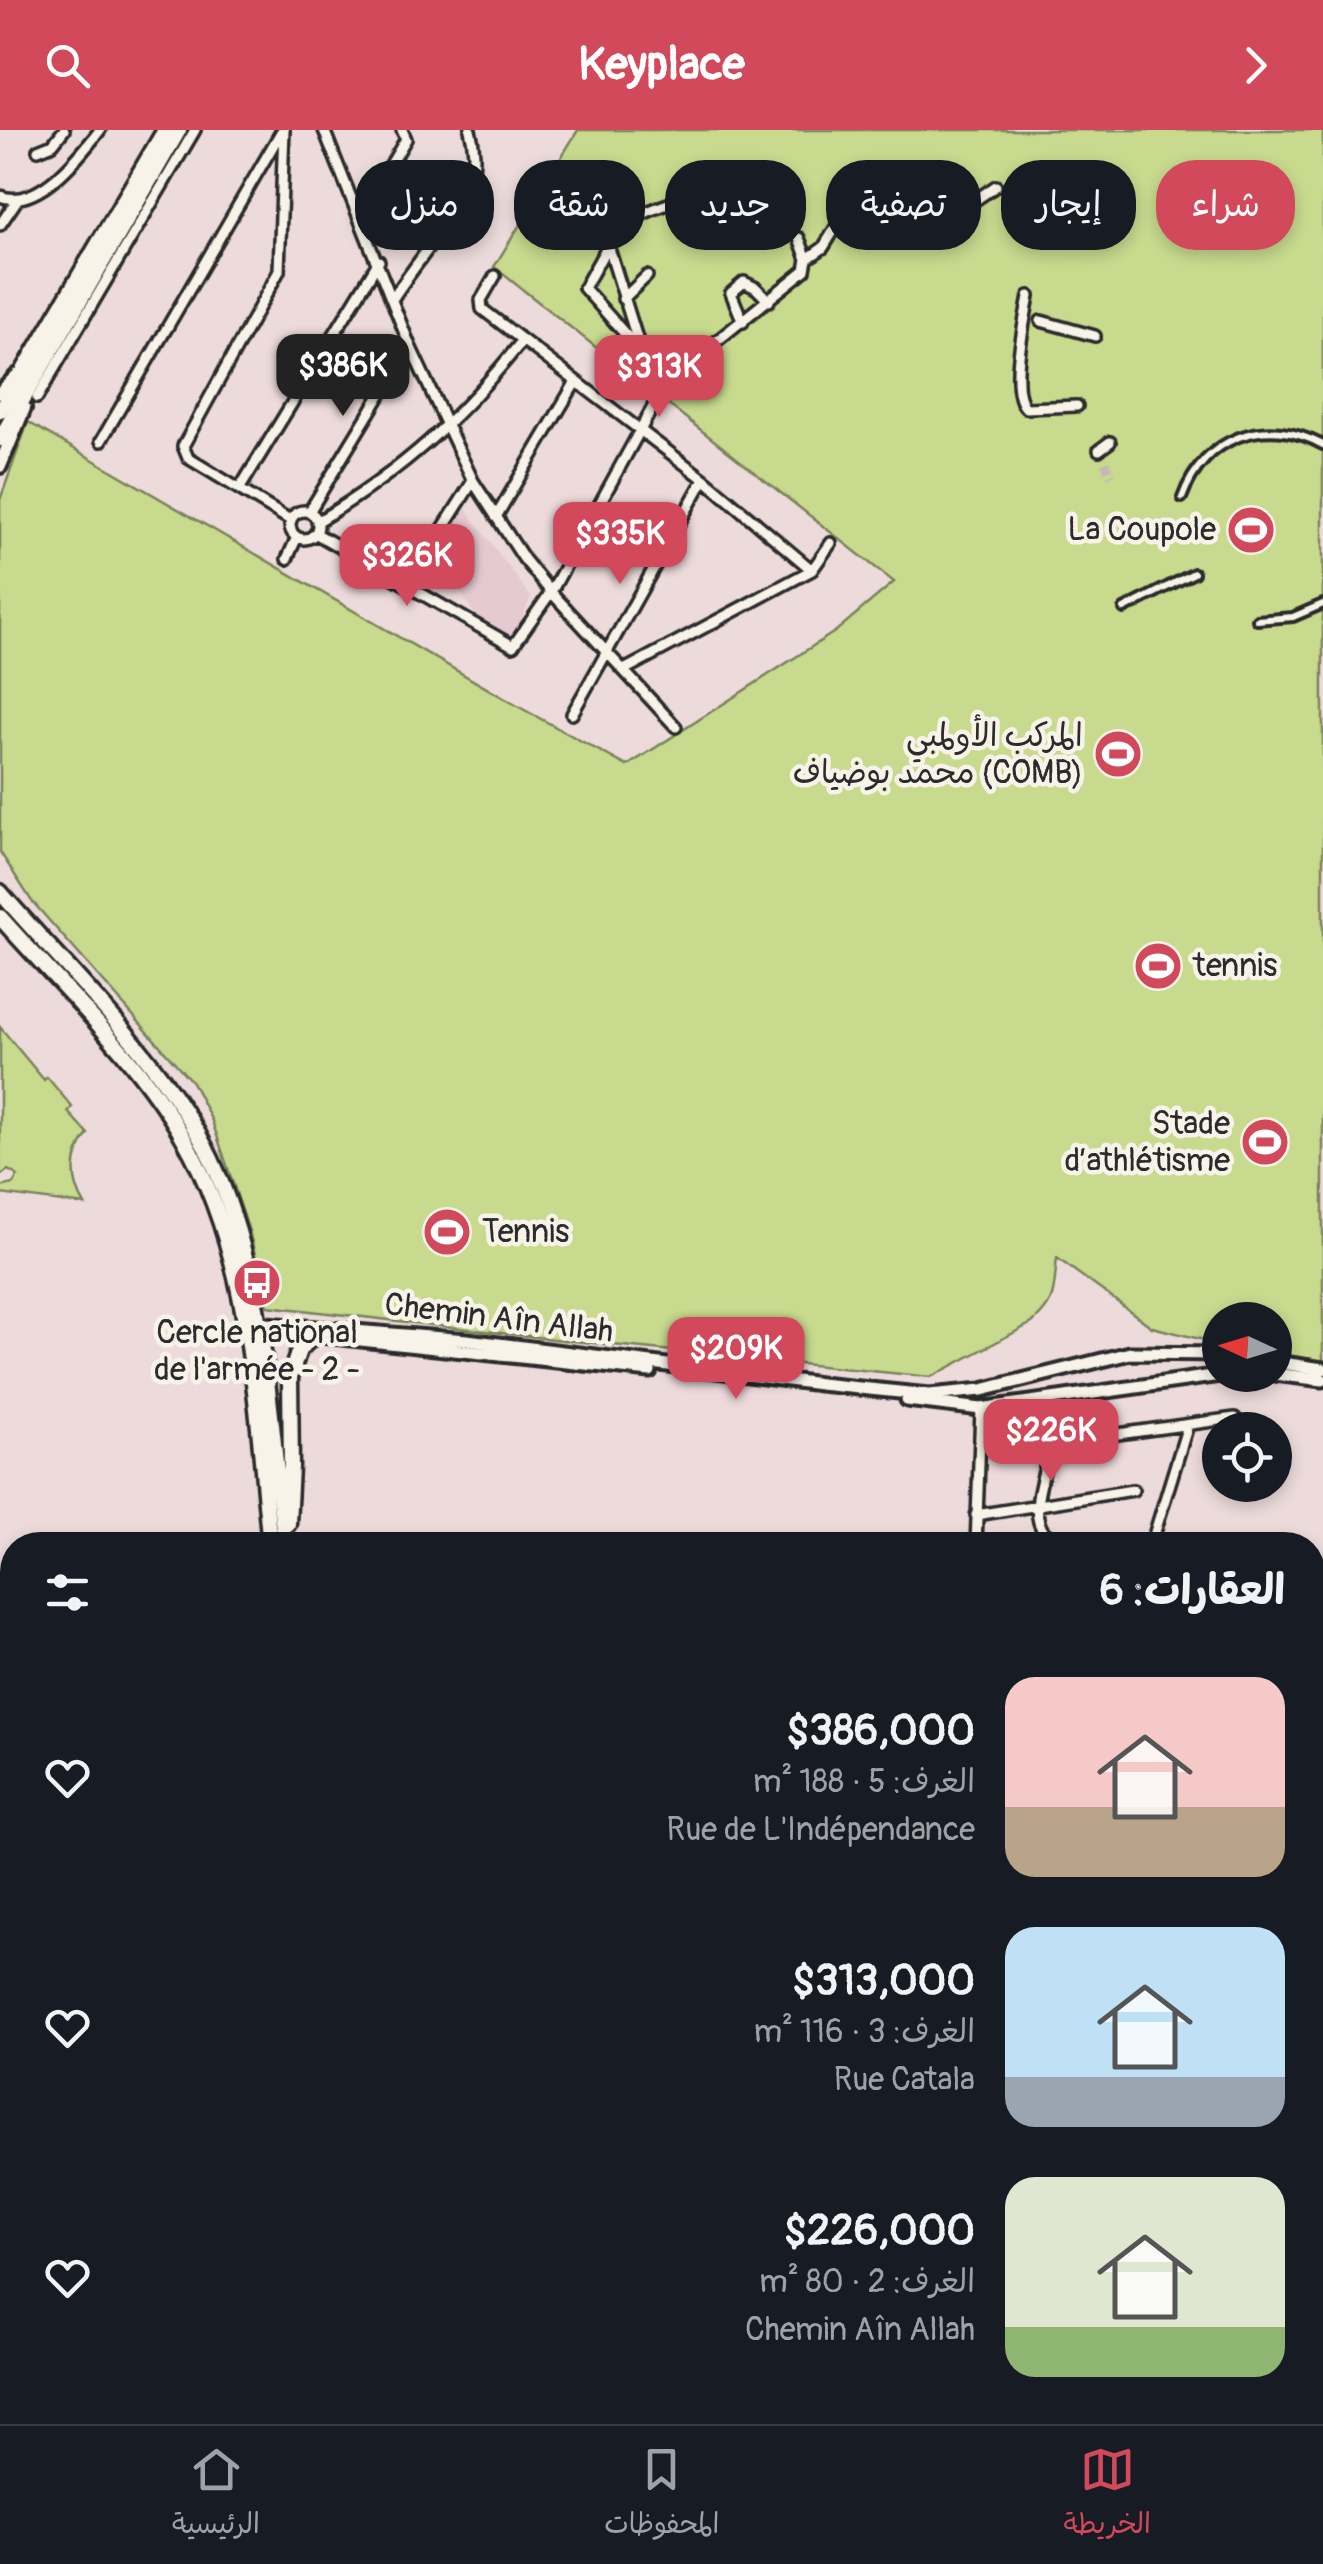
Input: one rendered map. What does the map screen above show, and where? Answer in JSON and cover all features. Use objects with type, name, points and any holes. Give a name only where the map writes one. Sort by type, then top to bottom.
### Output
[{"type":"highway","points":[[0,438],[28,375],[164,130]]},
{"type":"highway","points":[[0,411],[28,375],[179,130]]},
{"type":"highway","points":[[0,892],[176,1099],[211,1160],[236,1226],[284,1532]]},
{"type":"highway","points":[[0,917],[120,1052],[176,1124],[206,1180],[252,1330],[269,1532]]},
{"type":"highway","points":[[287,1532],[292,1467],[290,1376],[299,1350],[313,1336]]},
{"type":"main road","points":[[0,393],[28,375]]},
{"type":"main road","points":[[0,466],[28,375]]},
{"type":"main road","name":"Chemin Aîn Allah","points":[[252,1330],[981,1408],[1202,1378]]},
{"type":"main road","name":"Chemin Aîn Allah","points":[[252,1330],[467,1340],[930,1395],[982,1390],[1130,1353],[1202,1352]]},
{"type":"main road","points":[[1292,1364],[1323,1369]]},
{"type":"main road","points":[[1292,1376],[1323,1380]]},
{"type":"main road","points":[[981,1408],[982,1390]]},
{"type":"street","points":[[38,150],[53,144],[64,130]]},
{"type":"street","points":[[0,225],[17,200],[63,173],[100,130]]},
{"type":"street","points":[[37,398],[195,130]]},
{"type":"street","points":[[102,441],[283,130]]},
{"type":"street","points":[[283,130],[280,271],[183,450],[188,458],[290,520]]},
{"type":"street","points":[[324,130],[410,346],[473,481],[551,592],[676,727]]},
{"type":"street","points":[[354,202],[375,191],[406,138],[402,130]]},
{"type":"street","points":[[393,298],[472,176],[470,130]]},
{"type":"street","points":[[981,197],[996,186]]},
{"type":"street","points":[[0,196],[17,200]]},
{"type":"street","points":[[808,259],[826,243]]},
{"type":"street","points":[[605,250],[584,288],[667,381],[805,270],[808,259],[804,250]]},
{"type":"street","points":[[609,250],[642,355]]},
{"type":"street","points":[[240,488],[379,262]]},
{"type":"street","points":[[495,276],[480,304],[812,570]]},
{"type":"street","points":[[623,298],[647,276]]},
{"type":"street","points":[[743,322],[731,293],[744,282],[769,301]]},
{"type":"street","points":[[1029,296],[1019,374],[1020,403],[1026,408],[1077,406]]},
{"type":"street","points":[[1041,321],[1095,336]]},
{"type":"street","points":[[290,520],[297,537],[310,538],[316,527],[375,487],[446,427],[522,341]]},
{"type":"street","points":[[310,512],[410,346]]},
{"type":"street","points":[[496,517],[575,383]]},
{"type":"street","points":[[310,512],[316,527],[407,586],[513,646],[551,592],[660,394]]},
{"type":"street","points":[[1182,498],[1196,469],[1233,438],[1249,432],[1280,431],[1323,445]]},
{"type":"street","points":[[1099,450],[1110,442]]},
{"type":"street","points":[[572,714],[704,480]]},
{"type":"street","points":[[407,586],[473,481]]},
{"type":"street","points":[[290,520],[296,514],[310,512]]},
{"type":"street","points":[[288,559],[297,537]]},
{"type":"street","points":[[624,670],[812,570],[831,542]]},
{"type":"street","points":[[1124,609],[1194,573]]},
{"type":"street","points":[[1257,620],[1293,617],[1323,604]]},
{"type":"street","points":[[976,1532],[981,1408]]},
{"type":"street","points":[[1045,1532],[1038,1506],[1052,1443],[1202,1423]]},
{"type":"street","points":[[1155,1532],[1188,1425]]},
{"type":"street","points":[[976,1515],[1132,1490]]},
{"type":"shaded area","points":[[466,509],[531,597],[513,638],[486,632],[437,555],[459,514]]},
{"type":"green space","points":[[578,130],[1323,130],[1323,1361],[1292,1356],[1292,1302],[1202,1302],[1202,1340],[1152,1327],[1057,1258],[1050,1301],[1032,1323],[931,1377],[268,1306],[249,1231],[212,1121],[192,1082],[31,900],[0,852],[0,500],[28,422],[627,766],[836,631],[894,582],[494,267],[514,234],[514,250],[645,250],[645,160],[560,160]]},
{"type":"green space","points":[[0,1027],[72,1107],[68,1112],[88,1134],[74,1169],[85,1205],[0,1194],[0,1187],[13,1184],[18,1176],[8,1170],[0,1176]]},
{"type":"tunnel","points":[[1105,462],[1111,476]]},
{"type":"place","name":"La Coupole","points":[[1251,530]]},
{"type":"place","name":"المركب الأولمبي محمد بوضياف (COMB)","points":[[1118,754]]},
{"type":"place","name":"tennis","points":[[1158,966]]},
{"type":"place","name":"Stade d’athlétisme","points":[[1265,1142]]},
{"type":"place","name":"Tennis","points":[[447,1232]]},
{"type":"place","name":"Cercle national de l'armée - 2 -","points":[[257,1283]]}]
